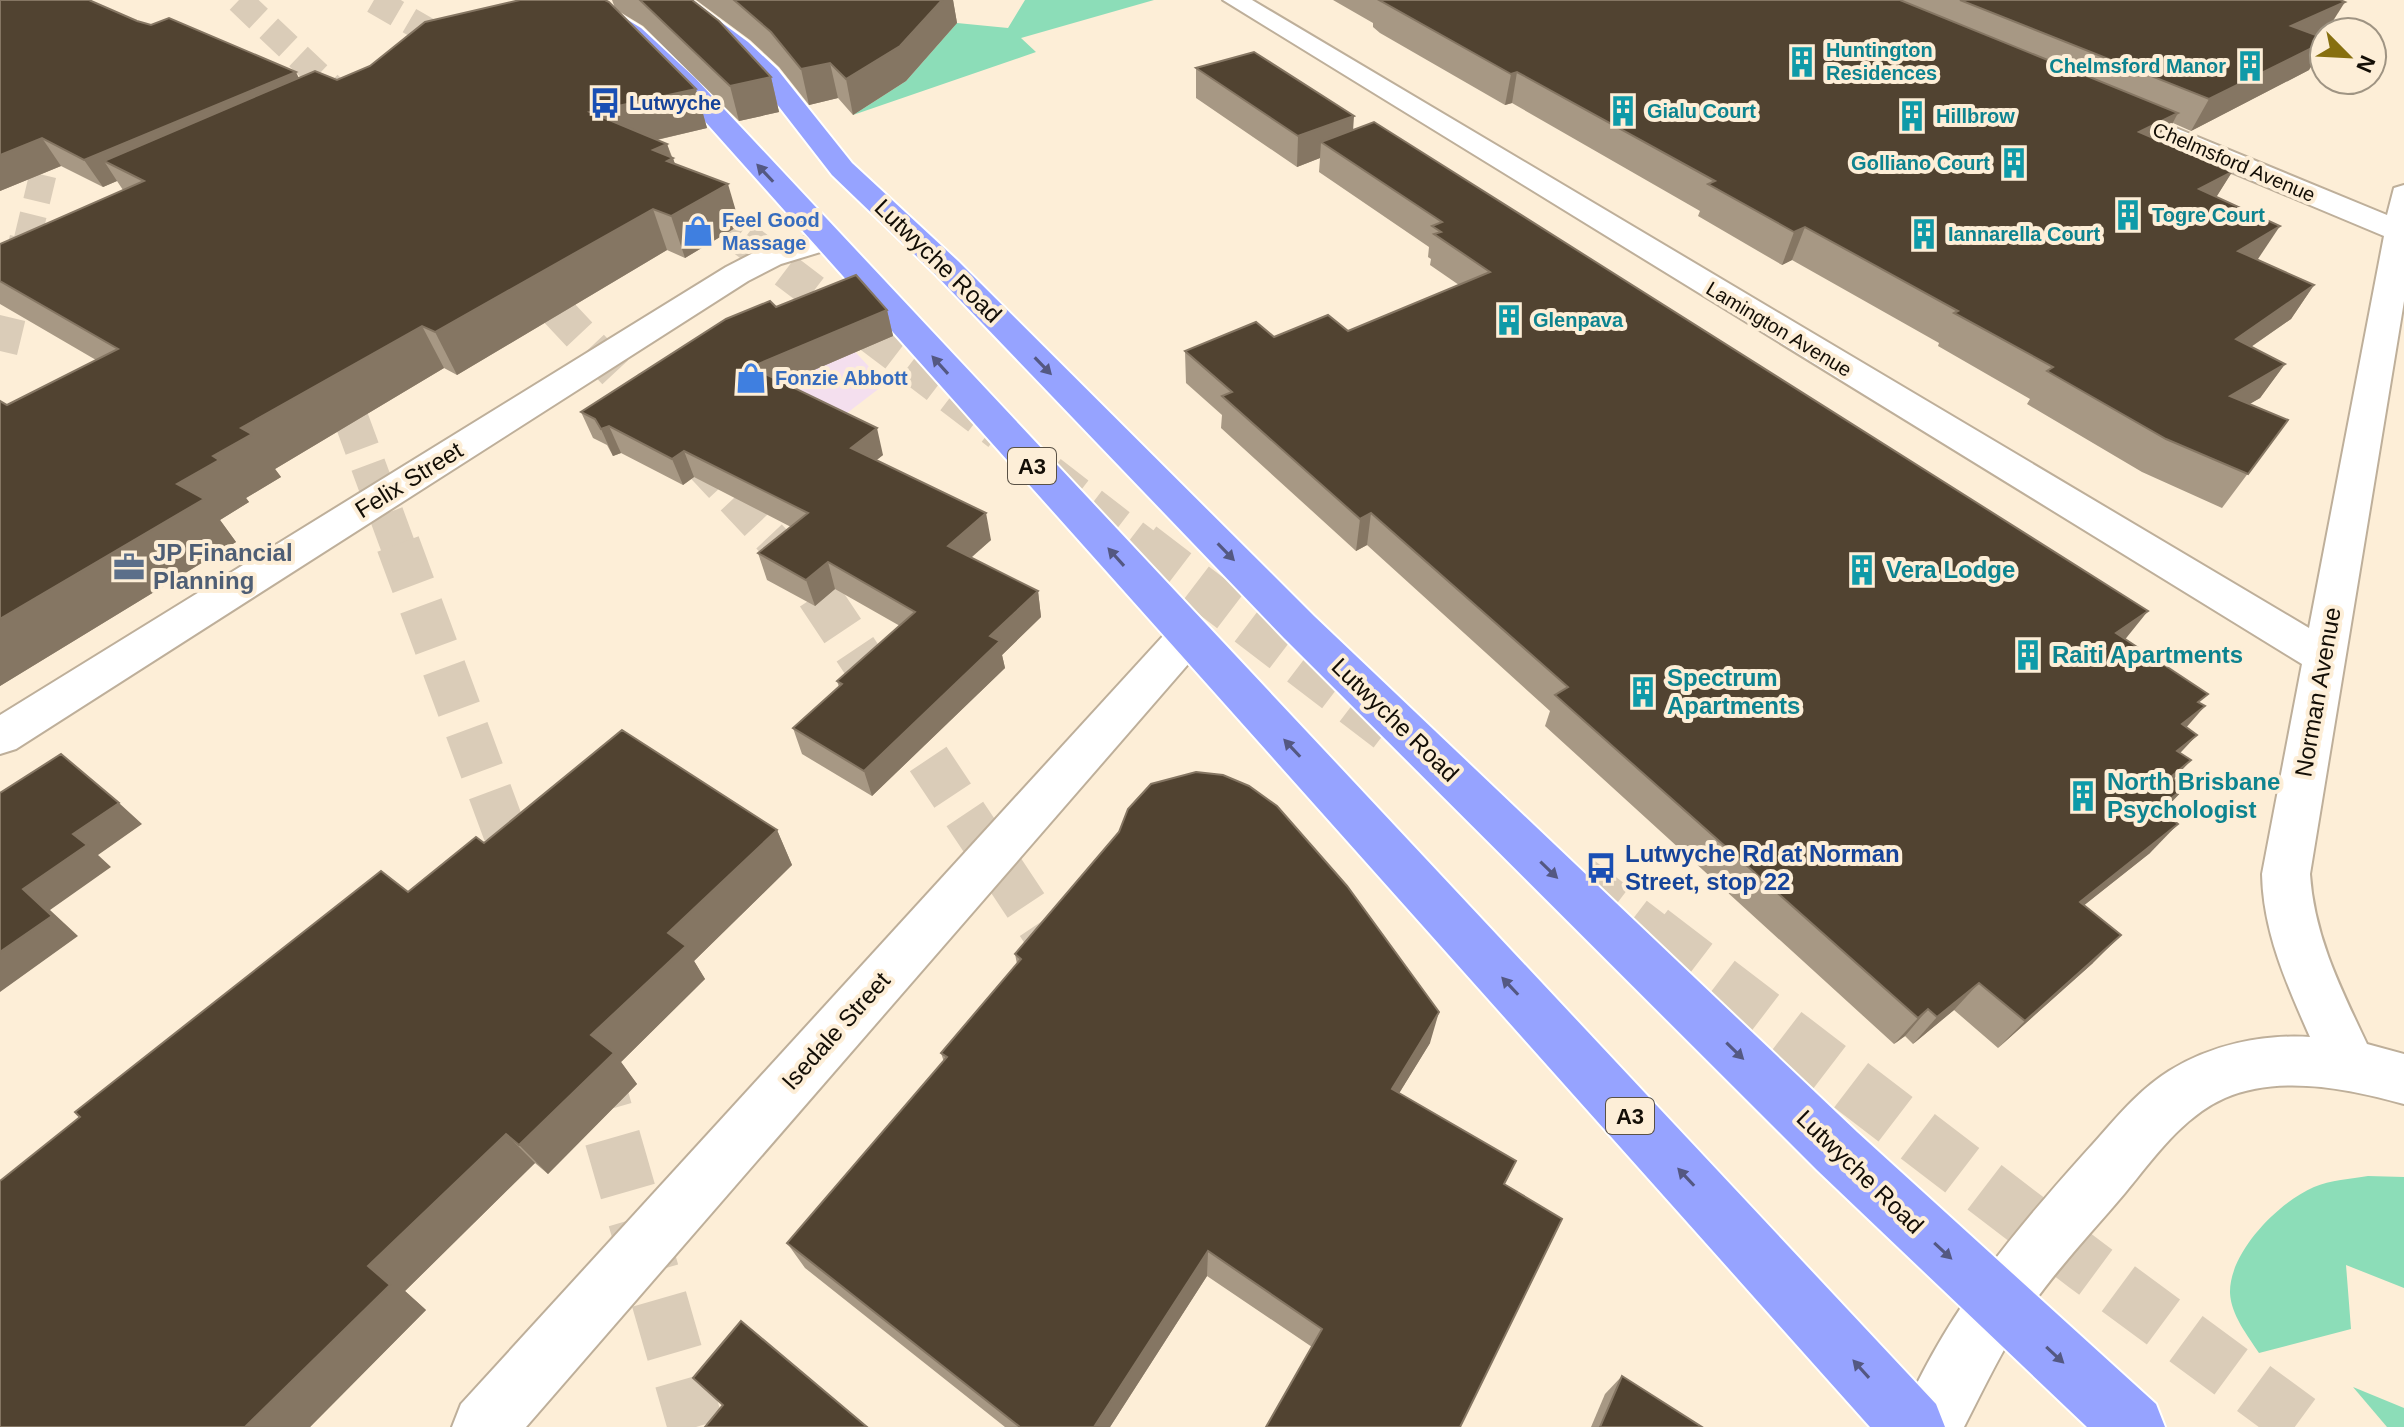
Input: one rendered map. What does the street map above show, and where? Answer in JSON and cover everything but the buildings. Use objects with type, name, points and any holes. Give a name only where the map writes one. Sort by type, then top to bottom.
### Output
[{"type":"highway","name":"Lutwyche Road","points":[[675,0],[739,47],[797,108],[842,169],[947,268],[1299,627],[1998,1303],[2133,1427]]},
{"type":"highway","name":"A3","points":[[588,6],[652,50],[722,125],[1913,1427]]},
{"type":"street","name":"Lamington Avenue","points":[[1235,0],[2324,657]]},
{"type":"street","name":"Chelmsford Avenue","points":[[2081,98],[2402,213]]},
{"type":"street","name":"Norman Avenue","points":[[2350,1066],[2299,940],[2285,891],[2402,213]]},
{"type":"street","name":"Felix Street","points":[[0,737],[737,274],[770,257],[826,240]]},
{"type":"street","name":"Isedale Street","points":[[484,1427],[1188,636]]},
{"type":"street","points":[[1929,1427],[1998,1303],[2063,1218],[2156,1116],[2184,1091],[2233,1070],[2263,1064],[2350,1066],[2404,1079]]},
{"type":"shaded area","points":[[790,301],[811,304],[885,384],[804,446],[662,377]]},
{"type":"green space","points":[[1025,0],[1154,0],[1021,38],[1036,52],[853,115],[906,81],[957,23],[1008,28]]},
{"type":"green space","points":[[2368,1176],[2404,1177],[2404,1288],[2346,1265],[2351,1329],[2259,1353],[2237,1317],[2230,1293],[2232,1277],[2247,1245],[2272,1216],[2300,1194],[2327,1183]]},
{"type":"green space","points":[[2353,1387],[2404,1408],[2404,1427],[2387,1427]]},
{"type":"tunnel","points":[[239,0],[356,111]]},
{"type":"tunnel","points":[[374,0],[472,57]]},
{"type":"tunnel","points":[[27,241],[57,116]]},
{"type":"tunnel","points":[[685,194],[746,241]]},
{"type":"tunnel","points":[[0,351],[27,239]]},
{"type":"tunnel","points":[[744,239],[999,433]]},
{"type":"tunnel","points":[[520,271],[778,546]]},
{"type":"tunnel","points":[[332,367],[398,546]]},
{"type":"tunnel","points":[[1050,473],[1145,546]]},
{"type":"tunnel","points":[[398,544],[524,884]]},
{"type":"tunnel","points":[[776,544],[804,573],[1045,934]]},
{"type":"tunnel","points":[[1143,544],[1387,730]]},
{"type":"tunnel","points":[[1581,878],[1654,934]]},
{"type":"tunnel","points":[[1044,932],[1073,976]]},
{"type":"tunnel","points":[[1651,932],[2086,1265],[2306,1427]]},
{"type":"tunnel","points":[[589,1057],[696,1427]]},
{"type":"place","name":"Huntington Residences","points":[[1802,62]]},
{"type":"place","name":"Chelmsford Manor","points":[[2250,66]]},
{"type":"place","name":"Lutwyche","points":[[605,103]]},
{"type":"place","name":"Gialu Court","points":[[1623,111]]},
{"type":"place","name":"Hillbrow","points":[[1912,116]]},
{"type":"place","name":"Golliano Court","points":[[2014,163]]},
{"type":"place","name":"Togre Court","points":[[2128,215]]},
{"type":"place","name":"Feel Good Massage","points":[[698,231]]},
{"type":"place","name":"Iannarella Court","points":[[1924,234]]},
{"type":"place","name":"Glenpava","points":[[1509,320]]},
{"type":"place","name":"Fonzie Abbott","points":[[751,378]]},
{"type":"place","name":"JP Financial Planning","points":[[129,567]]},
{"type":"place","name":"Vera Lodge","points":[[1862,570]]},
{"type":"place","name":"Raiti Apartments","points":[[2028,655]]},
{"type":"place","name":"Spectrum Apartments","points":[[1643,692]]},
{"type":"place","name":"North Brisbane Psychologist","points":[[2083,796]]},
{"type":"place","name":"Lutwyche Rd at Norman Street, stop 22","points":[[1601,868]]}]
